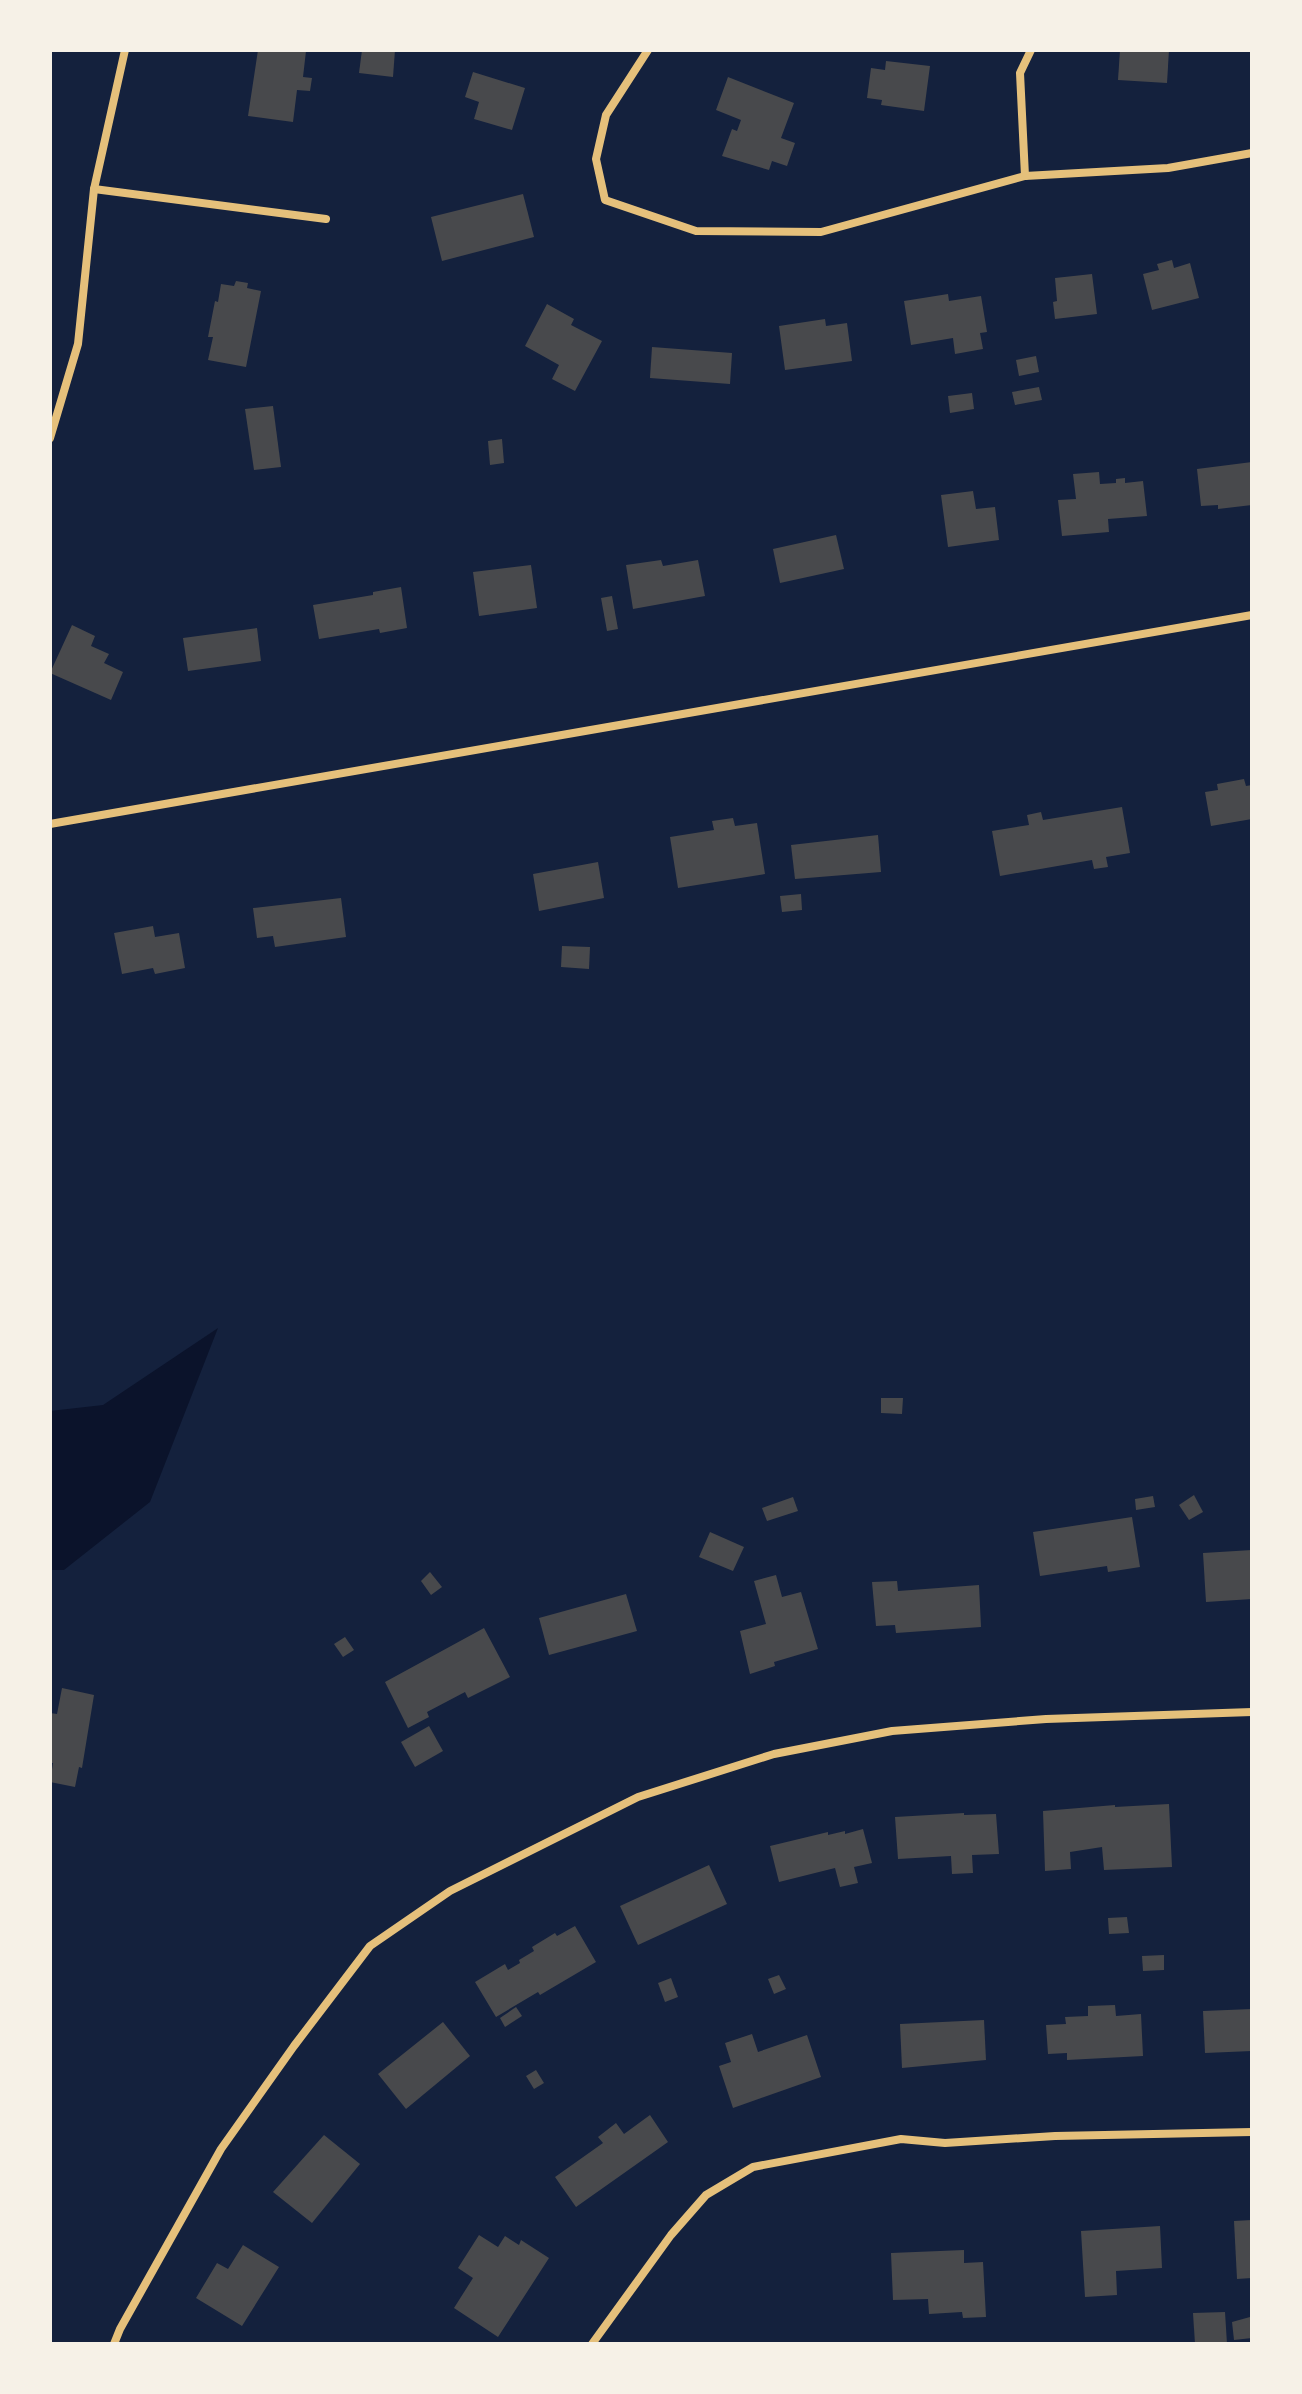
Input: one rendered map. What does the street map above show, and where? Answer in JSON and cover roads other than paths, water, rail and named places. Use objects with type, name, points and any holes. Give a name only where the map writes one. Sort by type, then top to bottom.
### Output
[{"type":"street","points":[[50,438],[78,344],[94,189],[125,50]]},
{"type":"street","points":[[648,50],[606,115],[596,159],[605,200],[696,231],[821,232],[1025,176],[1168,168],[1252,153]]},
{"type":"street","points":[[1025,176],[1020,73],[1031,50]]},
{"type":"street","points":[[94,189],[326,219]]},
{"type":"street","points":[[50,824],[1252,615]]},
{"type":"street","points":[[114,2344],[221,2149],[294,2046],[370,1946],[450,1891],[638,1797],[774,1754],[892,1731],[1046,1719],[1252,1712]]},
{"type":"street","points":[[592,2344],[671,2235],[706,2195],[753,2167],[901,2139],[945,2143],[1055,2136],[1252,2132]]},
{"type":"water","points":[[218,1328],[150,1502],[64,1570],[50,1570],[50,1411],[103,1405]]}]
